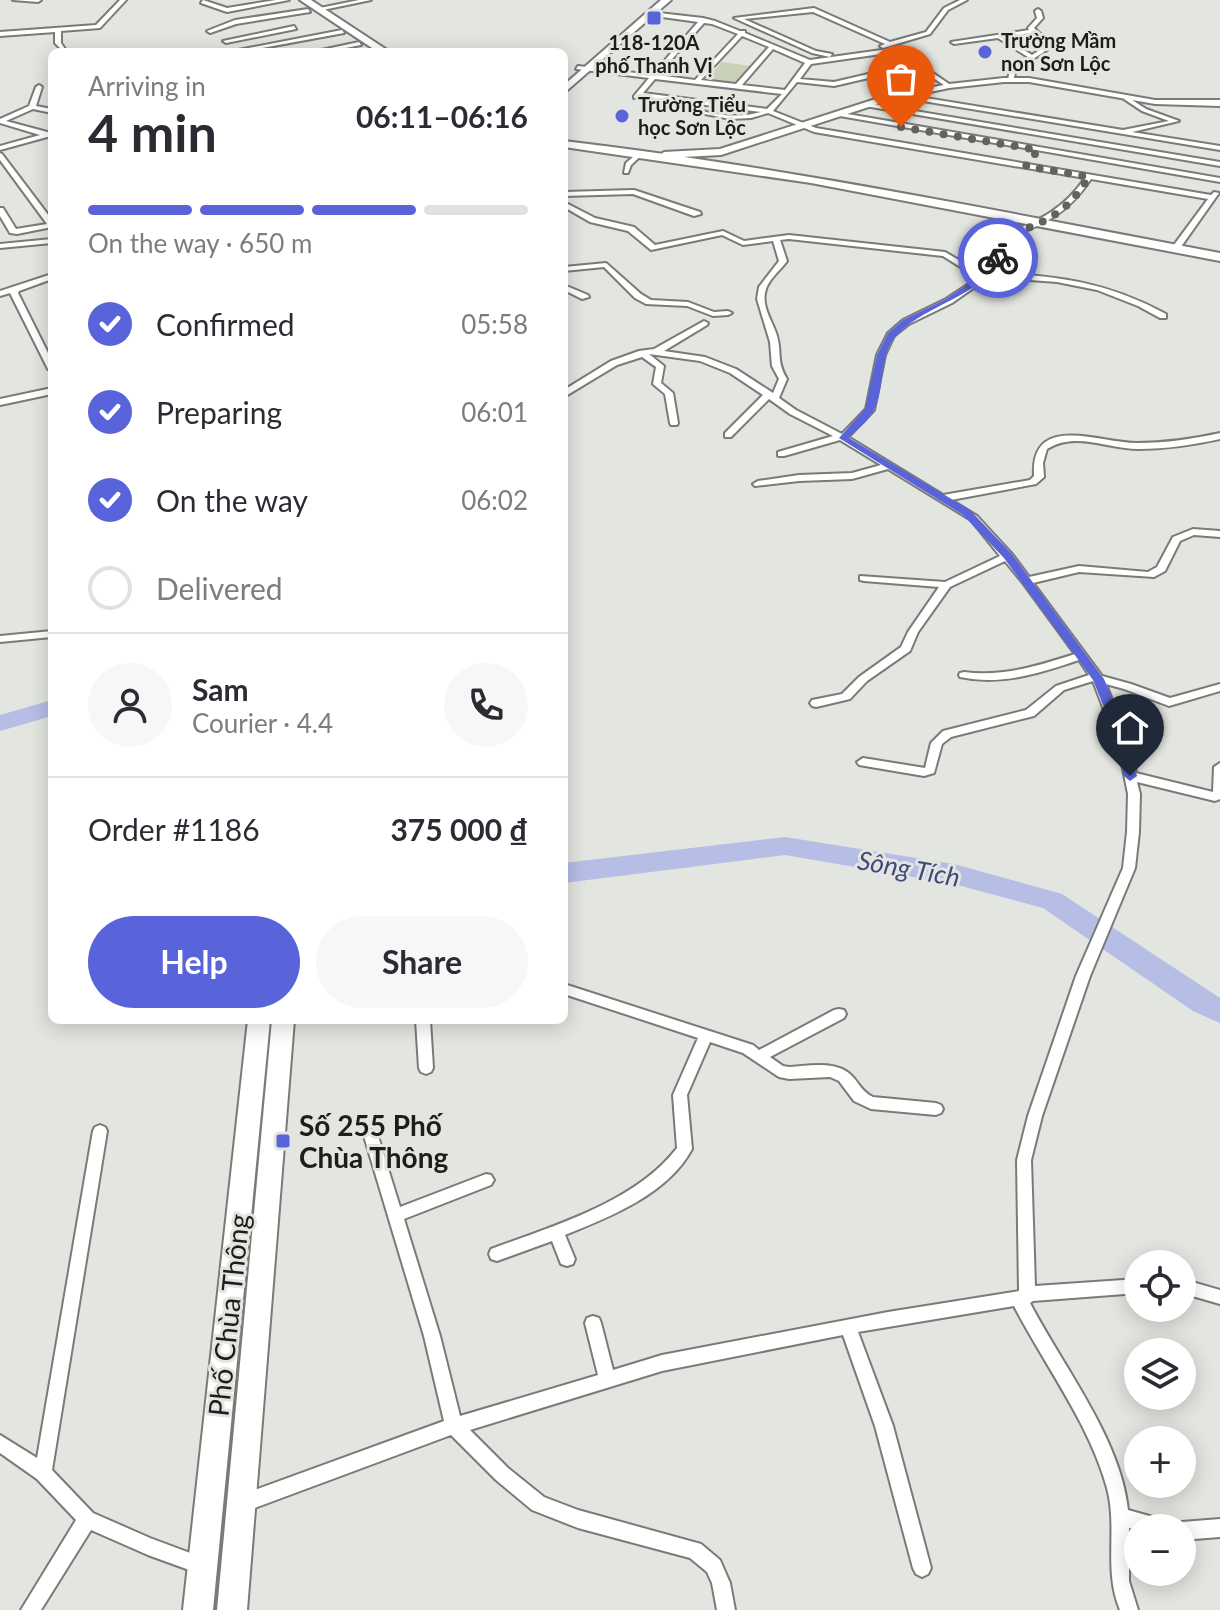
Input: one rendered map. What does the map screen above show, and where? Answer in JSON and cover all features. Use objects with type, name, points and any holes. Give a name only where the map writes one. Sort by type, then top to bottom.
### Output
[{"type":"main road","points":[[289,0],[310,6],[378,48]]},
{"type":"main road","points":[[568,87],[645,14],[654,0]]},
{"type":"main road","points":[[568,77],[666,0]]},
{"type":"main road","points":[[310,6],[365,48]]},
{"type":"main road","points":[[568,144],[664,155],[747,169],[1046,222],[1220,257]]},
{"type":"main road","name":"Phố Chùa Thông","points":[[198,1610],[259,1024]]},
{"type":"main road","name":"Phố Chùa Thông","points":[[232,1610],[283,1024]]},
{"type":"street","points":[[16,0],[38,0]]},
{"type":"street","points":[[0,34],[98,27],[123,0]]},
{"type":"street","points":[[203,2],[227,10],[289,0]]},
{"type":"street","points":[[210,31],[235,22],[310,6],[368,0]]},
{"type":"street","points":[[737,18],[824,55],[890,44],[928,33],[946,9],[964,0]]},
{"type":"street","points":[[713,22],[814,10],[890,44]]},
{"type":"street","points":[[1032,31],[1032,25],[1040,18],[1038,11]]},
{"type":"street","points":[[645,14],[713,22],[809,62],[896,50],[949,86]]},
{"type":"street","points":[[703,20],[636,96],[768,111],[801,126],[1025,168],[1213,198]]},
{"type":"street","points":[[226,41],[294,28]]},
{"type":"street","points":[[58,30],[57,41],[63,48]]},
{"type":"street","points":[[954,42],[1032,31],[1050,46],[1013,69],[1011,80]]},
{"type":"street","points":[[253,48],[342,32]]},
{"type":"street","points":[[697,81],[743,32]]},
{"type":"street","points":[[261,34],[281,48]]},
{"type":"street","points":[[998,35],[1032,57]]},
{"type":"street","points":[[337,48],[359,44]]},
{"type":"street","points":[[738,86],[773,46]]},
{"type":"street","points":[[852,56],[877,74]]},
{"type":"street","points":[[768,111],[809,62]]},
{"type":"street","points":[[578,68],[785,92]]},
{"type":"street","points":[[795,80],[834,84],[922,68]]},
{"type":"street","points":[[664,155],[713,153],[901,96],[949,86],[1011,80],[1029,80],[1175,104],[1220,103]]},
{"type":"street","points":[[32,107],[39,87]]},
{"type":"street","points":[[901,96],[1220,148]]},
{"type":"street","points":[[1121,132],[1176,121],[1144,110],[1126,98]]},
{"type":"street","points":[[867,105],[1220,164]]},
{"type":"street","points":[[48,110],[32,107],[0,121],[48,134]]},
{"type":"street","points":[[960,122],[972,108]]},
{"type":"street","points":[[836,114],[1220,183],[1213,198],[1175,249]]},
{"type":"street","points":[[1025,168],[1059,122]]},
{"type":"street","points":[[0,148],[48,136]]},
{"type":"street","points":[[734,148],[733,159],[747,169]]},
{"type":"street","points":[[626,172],[628,164],[642,152]]},
{"type":"street","points":[[0,155],[48,219]]},
{"type":"street","points":[[781,454],[842,438],[870,410],[881,355],[891,335],[985,276],[995,267],[1006,236],[1046,222],[1075,200],[1089,177]]},
{"type":"street","points":[[568,194],[634,192],[697,214]]},
{"type":"street","points":[[568,206],[593,220],[631,229],[654,248],[723,233],[743,243],[789,237],[933,252],[949,255],[962,266],[985,276],[1087,283],[1124,294],[1163,316]]},
{"type":"street","points":[[0,210],[13,231],[48,225]]},
{"type":"street","points":[[728,435],[772,396],[783,379],[774,366],[773,336],[765,321],[760,300],[764,286],[783,261],[776,239]]},
{"type":"street","points":[[0,246],[48,241]]},
{"type":"street","points":[[568,269],[606,265],[638,296],[649,302],[688,304],[713,314],[728,313]]},
{"type":"street","points":[[0,294],[48,277]]},
{"type":"street","points":[[16,289],[14,293],[48,361]]},
{"type":"street","points":[[568,289],[585,297]]},
{"type":"street","points":[[657,351],[704,323]]},
{"type":"street","points":[[568,392],[614,363],[642,353],[657,351],[718,364],[974,518],[1008,556],[1097,678],[1115,720],[1134,794],[1129,868],[1083,976],[1035,1116],[1024,1160],[1024,1296],[1112,1476],[1122,1517],[1120,1594],[1129,1610]]},
{"type":"street","points":[[642,353],[660,366],[657,384],[669,393],[674,423]]},
{"type":"street","points":[[0,402],[48,392]]},
{"type":"street","points":[[944,498],[1033,482],[1039,477],[1038,463],[1043,448],[1062,438],[1079,437],[1128,446],[1220,436]]},
{"type":"street","points":[[758,484],[799,478],[852,476],[890,466]]},
{"type":"street","points":[[1027,581],[1079,569],[1150,575],[1163,566],[1176,539],[1193,532],[1220,534]]},
{"type":"street","points":[[816,703],[846,697],[863,679],[906,649],[913,632],[946,585],[1008,556]]},
{"type":"street","points":[[864,578],[946,585]]},
{"type":"street","points":[[0,639],[48,634]]},
{"type":"street","points":[[964,675],[990,680],[1026,674],[1080,656]]},
{"type":"street","points":[[863,762],[924,772],[930,770],[941,737],[1030,713],[1060,688],[1097,678],[1169,702],[1220,687]]},
{"type":"street","points":[[1130,776],[1215,797],[1220,792],[1220,767]]},
{"type":"street","points":[[568,990],[706,1035],[760,1056],[779,1071],[831,1071],[844,1077],[859,1097],[871,1103],[936,1109]]},
{"type":"street","points":[[760,1056],[839,1014]]},
{"type":"street","points":[[423,1024],[426,1068]]},
{"type":"street","points":[[497,1254],[557,1234],[636,1192],[682,1156],[685,1142],[680,1095],[706,1035]]},
{"type":"street","points":[[43,1473],[100,1131]]},
{"type":"street","points":[[371,1136],[432,1336],[454,1426],[502,1474],[538,1504],[578,1519],[695,1550],[714,1566],[726,1610]]},
{"type":"street","points":[[396,1215],[486,1180]]},
{"type":"street","points":[[557,1234],[567,1259]]},
{"type":"street","points":[[241,1504],[454,1426],[662,1363],[1024,1296],[1124,1287]]},
{"type":"street","points":[[1196,1290],[1220,1297]]},
{"type":"street","points":[[593,1323],[607,1379]]},
{"type":"street","points":[[848,1327],[884,1426],[922,1568]]},
{"type":"street","points":[[0,1443],[43,1473],[87,1519],[203,1566]]},
{"type":"street","points":[[30,1610],[87,1519]]},
{"type":"street","points":[[1196,1530],[1220,1528]]},
{"type":"green space","points":[[722,62],[751,66],[735,83],[706,80]]},
{"type":"waterway","name":"Sông Tích","points":[[0,723],[48,709]]},
{"type":"waterway","name":"Sông Tích","points":[[568,873],[785,846],[954,874],[1052,901],[1203,1003],[1220,1011]]},
{"type":"way so far","points":[[901,127],[1038,150],[1026,166],[1089,177],[1075,200],[1046,222],[1006,236],[998,258]]},
{"type":"place","name":"118-120A phố Thanh Vị","points":[[654,18]]},
{"type":"place","name":"Trường Mầm non Sơn Lộc","points":[[985,52]]},
{"type":"place","name":"Trường Tiểu học Sơn Lộc","points":[[622,116]]},
{"type":"place","name":"Số 255 Phố Chùa Thông","points":[[283,1141]]},
{"type":"route","points":[[998,258],[987,275],[949,301],[906,322],[891,335],[881,355],[870,410],[843,438],[967,512],[1008,556],[1098,679],[1125,749],[1130,776]]}]
